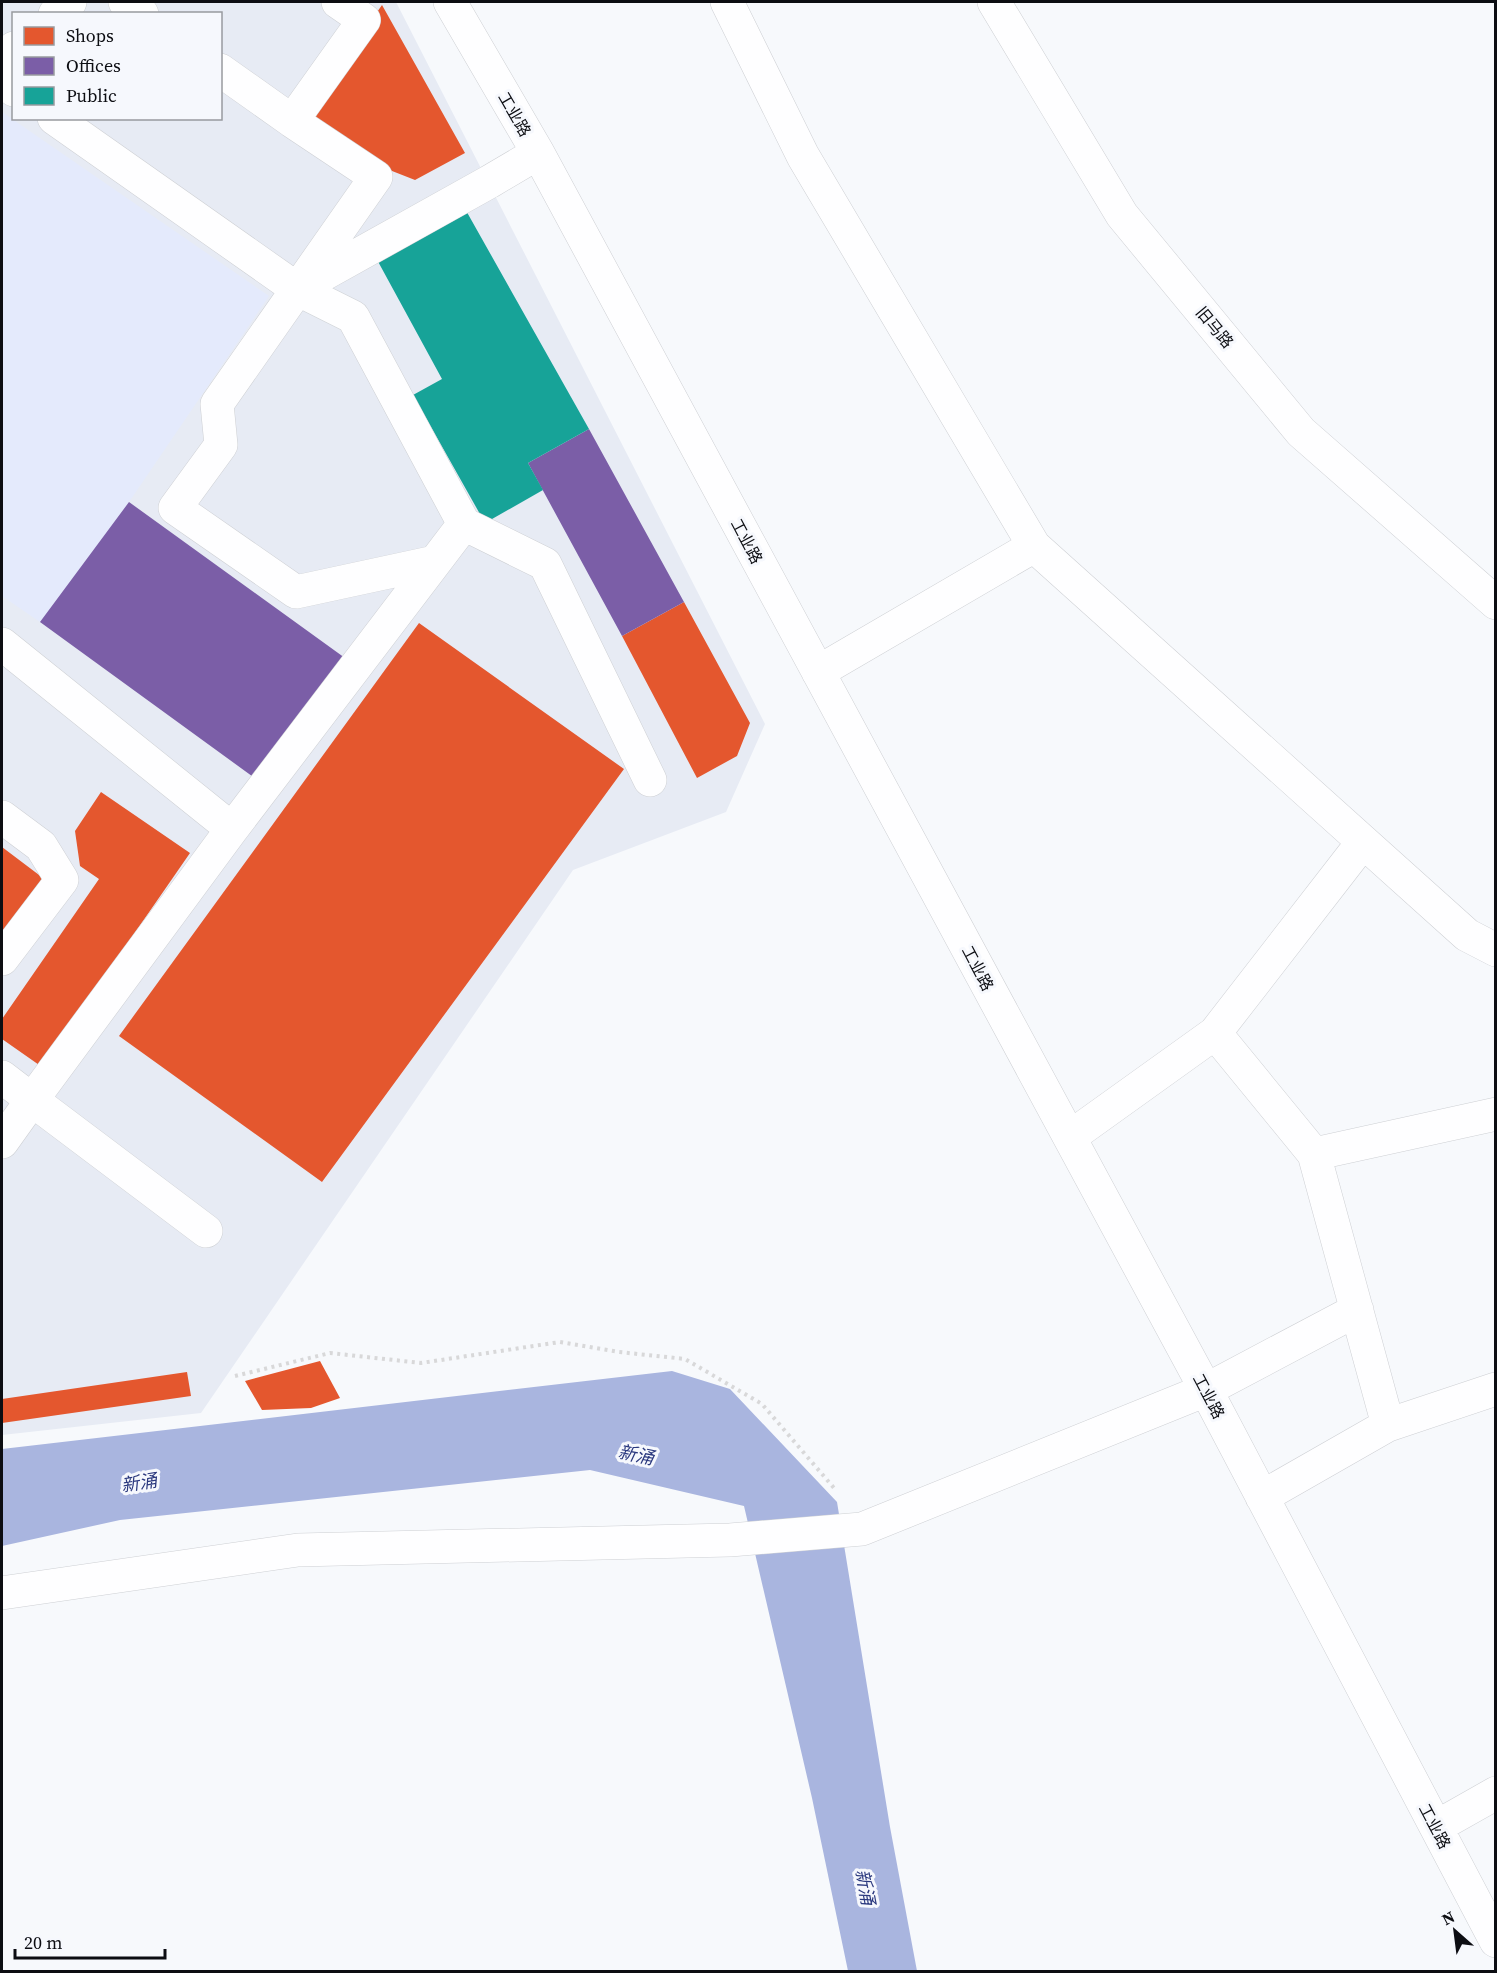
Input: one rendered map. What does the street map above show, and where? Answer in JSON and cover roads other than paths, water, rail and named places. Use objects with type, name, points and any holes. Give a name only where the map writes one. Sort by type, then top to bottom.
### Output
[{"type":"street","points":[[58,12],[70,2]]},
{"type":"street","points":[[125,2],[139,12]]},
{"type":"street","points":[[292,121],[364,20],[338,2]]},
{"type":"street","name":"工业路","points":[[450,2],[538,153],[1070,1137],[1496,1941]]},
{"type":"street","points":[[727,2],[803,156],[1034,546],[1467,935],[1496,950]]},
{"type":"street","name":"旧马路","points":[[994,2],[1122,215],[1301,432],[1496,603]]},
{"type":"street","points":[[222,71],[376,177],[217,404],[220,446],[175,508],[296,592],[435,562]]},
{"type":"street","points":[[57,120],[297,289],[353,317],[464,524],[545,564],[650,780]]},
{"type":"street","points":[[297,289],[538,153]]},
{"type":"street","points":[[2,1142],[232,829],[464,524]]},
{"type":"street","points":[[818,672],[1034,546]]},
{"type":"street","points":[[2,644],[232,829]]},
{"type":"street","points":[[2,817],[41,846],[62,880],[2,959]]},
{"type":"street","points":[[1070,1137],[1215,1033],[1363,842]]},
{"type":"street","points":[[1215,1033],[1314,1154],[1388,1425]]},
{"type":"street","points":[[2,1077],[206,1231]]},
{"type":"street","points":[[1314,1154],[1496,1114]]},
{"type":"street","points":[[2,1593],[298,1550],[730,1540],[864,1528],[1206,1390],[1357,1310]]},
{"type":"street","points":[[1262,1497],[1388,1425],[1496,1389]]},
{"type":"street","points":[[1436,1827],[1496,1794]]},
{"type":"water","name":"新涌","points":[[672,1371],[730,1389],[837,1502],[890,1827],[917,1971],[848,1971],[812,1798],[744,1506],[590,1470],[120,1520],[2,1546],[2,1449]]}]
